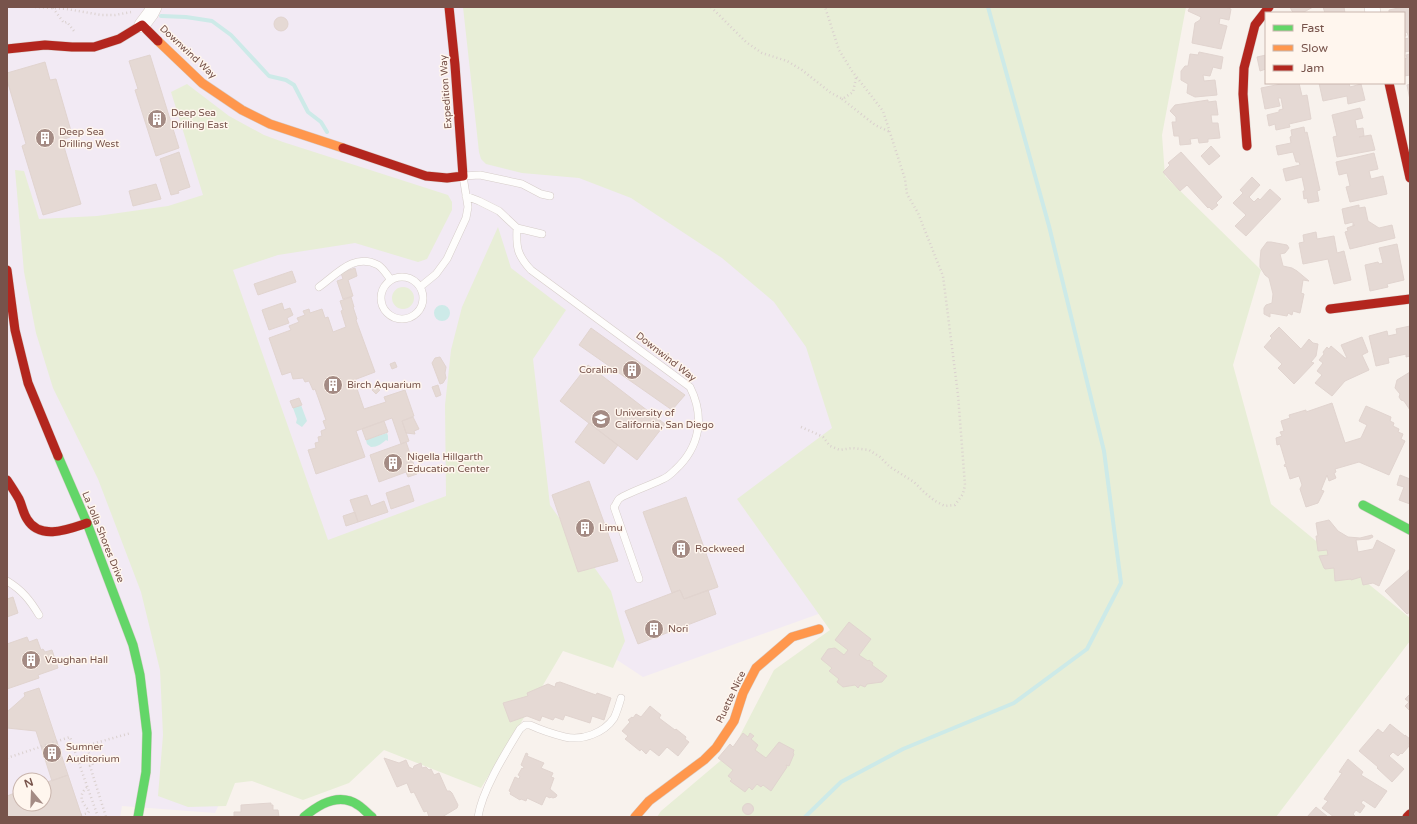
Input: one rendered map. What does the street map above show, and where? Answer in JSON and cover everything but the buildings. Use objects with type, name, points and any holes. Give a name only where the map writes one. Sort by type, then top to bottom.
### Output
[{"type":"street","points":[[7,49],[51,45],[76,48],[94,47],[110,43],[122,39],[142,25],[154,7]]},
{"type":"street","name":"Expedition Way","points":[[449,7],[463,176]]},
{"type":"street","points":[[1247,146],[1243,94],[1244,68],[1256,25],[1268,7]]},
{"type":"street","name":"Downwind Way","points":[[142,25],[202,83],[242,110],[270,124],[426,176],[447,178],[463,176]]},
{"type":"street","points":[[1389,84],[1410,178]]},
{"type":"street","name":"La Jolla Shores Drive","points":[[7,270],[15,330],[28,383],[87,523],[133,645],[140,675],[147,733],[146,772],[138,817]]},
{"type":"street","points":[[1330,309],[1410,299]]},
{"type":"street","points":[[7,480],[20,500],[27,521],[35,529],[45,533],[67,530],[87,523]]},
{"type":"street","points":[[1363,505],[1410,530]]},
{"type":"street","name":"Ruette Nice","points":[[634,817],[649,801],[704,760],[716,748],[734,721],[743,693],[756,668],[792,637],[819,629]]},
{"type":"street","points":[[304,817],[320,804],[345,799],[354,802],[372,817]]},
{"type":"street","points":[[354,802],[363,817]]},
{"type":"street","points":[[1407,817],[1410,814]]},
{"type":"lane","points":[[420,286],[436,274],[447,259],[466,218],[468,207],[463,176],[480,175],[515,182],[541,194],[550,196]]},
{"type":"lane","points":[[466,196],[499,211],[517,228],[542,234]]},
{"type":"lane","name":"Downwind Way","points":[[517,228],[519,254],[531,270],[690,387],[696,398],[699,413],[698,434],[691,452],[681,465],[666,478],[619,498],[614,507],[639,579]]},
{"type":"lane","points":[[319,286],[346,266],[355,263],[367,262],[379,266],[391,280]]},
{"type":"lane","points":[[404,276],[410,278],[420,286],[423,293],[421,307],[411,317],[404,319],[396,318],[390,316],[385,311],[381,304],[380,297],[385,284],[397,277],[404,276]]},
{"type":"lane","points":[[7,581],[18,588],[31,601],[39,615]]},
{"type":"lane","points":[[478,817],[480,806],[487,790],[520,729],[525,725],[530,725],[566,737],[578,738],[591,735],[606,727],[613,719],[618,710],[621,698]]},
{"type":"path","points":[[35,7],[67,8],[101,15],[115,15],[136,11]]},
{"type":"path","points":[[711,7],[746,42],[762,53],[788,62],[802,70],[875,125],[890,133]]},
{"type":"path","points":[[801,427],[823,437],[830,446],[840,450],[852,448],[870,450],[890,467],[914,482],[924,494],[945,506],[955,505],[963,494],[965,485],[958,395],[942,276],[918,213],[907,194],[904,179],[883,111],[856,77],[839,50],[825,7]]},
{"type":"path","points":[[52,8],[64,23],[67,22],[77,36]]},
{"type":"path","points":[[841,98],[844,98],[853,92],[856,77]]},
{"type":"path","points":[[74,749],[128,733]]},
{"type":"path","points":[[7,758],[70,737],[98,817]]},
{"type":"path","points":[[86,745],[94,765],[90,766],[106,817]]},
{"type":"path","points":[[81,815],[88,813],[89,811],[81,797],[82,792],[88,786]]},
{"type":"path","points":[[94,802],[101,800]]},
{"type":"shaded area","name":"University of California, San Diego","points":[[7,7],[1174,7],[1151,191],[1197,478],[643,677],[608,654],[561,640],[375,744],[254,772],[231,779],[215,813],[122,806],[120,817],[7,817]]},
{"type":"green space","points":[[463,7],[1186,7],[1162,135],[1165,176],[1261,270],[1233,365],[1271,504],[1410,618],[1410,641],[1276,817],[657,817],[661,811],[732,751],[774,670],[830,630],[737,499],[832,428],[806,347],[774,302],[722,258],[631,198],[579,178],[522,173],[486,164],[481,159]]},
{"type":"green space","points":[[187,84],[229,116],[264,135],[448,195],[452,202],[452,210],[427,259],[418,262],[355,243],[278,255],[233,270],[328,540],[446,496],[445,405],[451,350],[462,307],[498,227],[511,268],[566,310],[533,359],[550,505],[611,591],[625,641],[613,668],[563,651],[481,788],[384,750],[349,783],[303,800],[252,781],[235,783],[226,806],[188,807],[158,796],[163,735],[160,670],[141,592],[98,479],[53,388],[36,333],[24,272],[15,170],[24,171],[39,219],[97,216],[168,206],[203,195],[171,92]]},
{"type":"green space","points":[[403,287],[411,290],[414,298],[411,306],[403,309],[395,306],[392,298],[395,290]]},
{"type":"water","points":[[439,305],[445,305],[450,310],[448,319],[445,321],[439,321],[434,316],[434,310]]},
{"type":"water","points":[[301,405],[307,421],[302,427],[296,423],[297,419],[293,408]]},
{"type":"water","points":[[387,433],[388,441],[386,440],[373,447],[367,444],[366,440]]},
{"type":"waterway","points":[[805,817],[841,782],[903,749],[1014,703],[1087,649],[1121,583],[1104,451],[1049,226],[988,7]]},
{"type":"waterway","points":[[161,16],[186,17],[212,21],[231,35],[269,76],[286,80],[294,85],[308,112],[321,122],[327,132]]},
{"type":"traffic: fast","points":[[58,456],[87,523],[133,645],[140,675],[147,733],[146,772],[138,817]]},
{"type":"traffic: fast","points":[[1363,505],[1410,530]]},
{"type":"traffic: fast","points":[[304,817],[323,804],[337,800],[351,801],[372,817]]},
{"type":"traffic: slow","points":[[158,41],[202,83],[242,110],[270,124],[343,148]]},
{"type":"traffic: slow","points":[[635,817],[649,801],[704,760],[716,748],[734,721],[743,693],[756,668],[792,637],[819,629]]},
{"type":"traffic: jam","points":[[343,148],[426,176],[447,178],[463,176],[449,7]]},
{"type":"traffic: jam","points":[[1265,12],[1269,7]]},
{"type":"traffic: jam","points":[[1247,146],[1243,94],[1244,68],[1255,25],[1265,12]]},
{"type":"traffic: jam","points":[[7,49],[45,45],[94,47],[119,39],[142,25],[158,41]]},
{"type":"traffic: jam","points":[[1389,84],[1410,178]]},
{"type":"traffic: jam","points":[[7,270],[15,330],[28,383],[58,456]]},
{"type":"traffic: jam","points":[[1330,309],[1410,299]]},
{"type":"traffic: jam","points":[[7,480],[19,499],[27,519],[39,530],[55,532],[87,523]]},
{"type":"traffic: jam","points":[[1407,817],[1410,814]]},
{"type":"place","name":"Deep Sea Drilling East","points":[[157,119]]},
{"type":"place","name":"Deep Sea Drilling West","points":[[45,138]]},
{"type":"place","name":"Coralina","points":[[632,370]]},
{"type":"place","name":"Birch Aquarium","points":[[333,385]]},
{"type":"place","name":"University of California, San Diego","points":[[601,419]]},
{"type":"place","name":"Nigella Hillgarth Education Center","points":[[393,463]]},
{"type":"place","name":"Limu","points":[[585,528]]},
{"type":"place","name":"Rockweed","points":[[681,549]]},
{"type":"place","name":"Nori","points":[[654,629]]},
{"type":"place","name":"Vaughan Hall","points":[[31,660]]},
{"type":"place","name":"Sumner Auditorium","points":[[52,753]]}]
